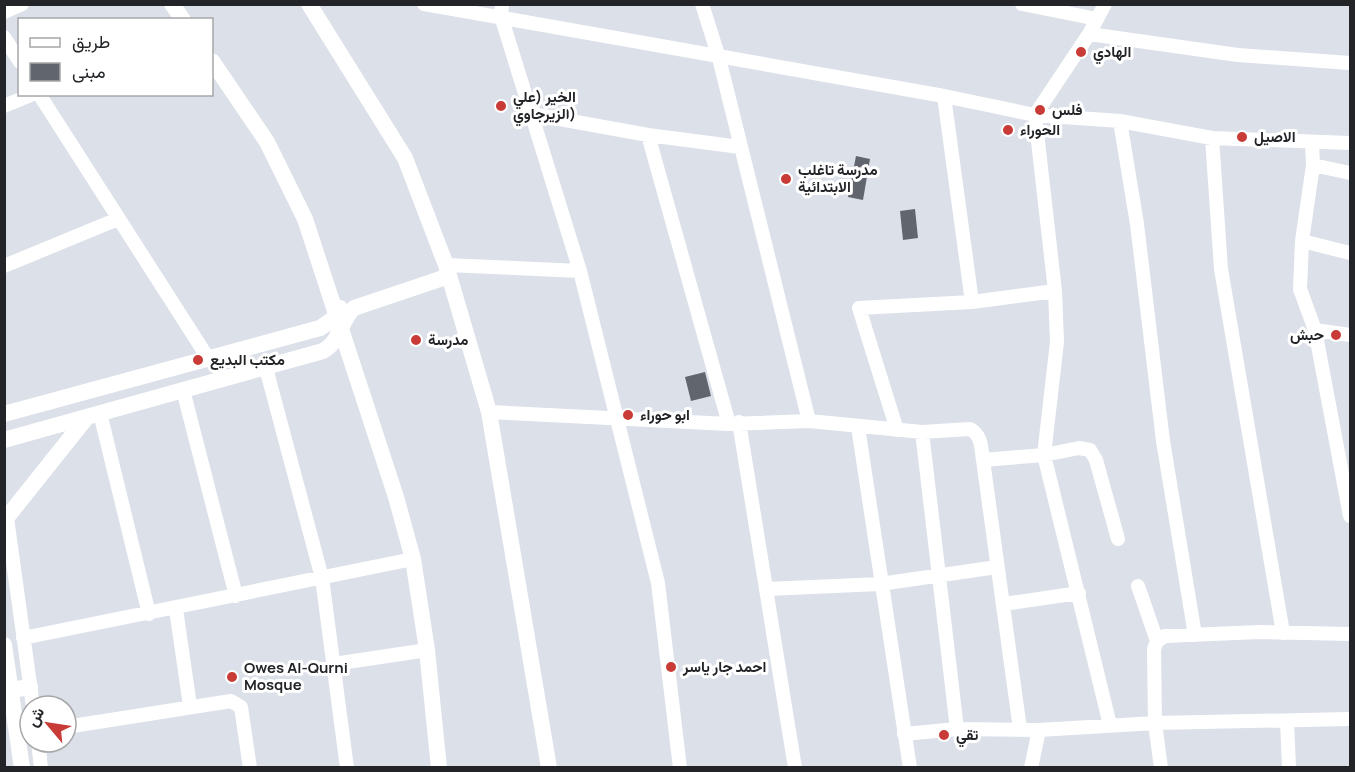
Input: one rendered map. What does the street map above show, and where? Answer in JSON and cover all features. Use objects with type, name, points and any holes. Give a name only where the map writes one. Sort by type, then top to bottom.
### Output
[{"type":"street","points":[[4,12],[22,4]]},
{"type":"street","points":[[172,4],[182,18]]},
{"type":"street","points":[[309,4],[405,158],[447,270],[489,412],[549,768]]},
{"type":"street","points":[[424,4],[502,10],[719,58],[944,96],[1035,115],[1120,121],[1212,138],[1350,143]]},
{"type":"street","points":[[702,4],[719,58],[809,421]]},
{"type":"street","points":[[1022,4],[1097,19]]},
{"type":"street","points":[[1105,4],[1089,34],[1035,115],[1055,291],[1057,342],[1044,455],[1110,725]]},
{"type":"street","points":[[502,10],[580,271],[658,583],[680,768]]},
{"type":"street","points":[[1089,34],[1238,55],[1350,63]]},
{"type":"street","points":[[4,37],[18,59]]},
{"type":"street","points":[[213,63],[267,142],[305,219],[396,497],[413,559],[427,650],[439,768]]},
{"type":"street","points":[[4,106],[28,96]]},
{"type":"street","points":[[40,96],[208,358]]},
{"type":"street","points":[[944,96],[972,302]]},
{"type":"street","points":[[532,114],[648,135],[740,147]]},
{"type":"street","points":[[1120,121],[1137,224],[1163,441],[1195,635]]},
{"type":"street","points":[[648,135],[734,423],[767,589],[795,768]]},
{"type":"street","points":[[1212,138],[1221,269],[1283,633]]},
{"type":"street","points":[[1312,143],[1312,165],[1302,241],[1300,289],[1315,330],[1344,449],[1350,516]]},
{"type":"street","points":[[1312,165],[1350,173]]},
{"type":"street","points":[[4,266],[118,219]]},
{"type":"street","points":[[1302,241],[1350,253]]},
{"type":"street","points":[[4,414],[320,328],[345,317],[359,305],[447,270],[580,271]]},
{"type":"street","points":[[897,430],[859,308],[972,302],[1055,291]]},
{"type":"street","points":[[4,440],[266,368],[328,348],[336,341],[338,321]]},
{"type":"street","points":[[1315,330],[1350,334]]},
{"type":"street","points":[[266,368],[322,578],[347,768]]},
{"type":"street","points":[[183,390],[236,596]]},
{"type":"street","points":[[489,412],[617,420],[734,423],[809,421],[922,432],[970,429],[979,436],[1020,729]]},
{"type":"street","points":[[31,694],[6,520],[93,415]]},
{"type":"street","points":[[93,415],[149,614]]},
{"type":"street","points":[[858,427],[880,584],[910,768]]},
{"type":"street","points":[[922,432],[957,729]]},
{"type":"street","points":[[983,460],[1044,455],[1079,448],[1093,452],[1118,539]]},
{"type":"street","points":[[23,638],[176,609],[413,559]]},
{"type":"street","points":[[767,589],[880,584],[997,567]]},
{"type":"street","points":[[1137,586],[1156,641],[1154,649],[1155,723],[1161,768]]},
{"type":"street","points":[[1004,604],[1079,593]]},
{"type":"street","points":[[176,609],[190,706]]},
{"type":"street","points":[[1156,641],[1165,636],[1350,634]]},
{"type":"street","points":[[4,645],[22,768]]},
{"type":"street","points":[[334,664],[427,650]]},
{"type":"street","points":[[11,690],[30,687]]},
{"type":"street","points":[[78,725],[231,701],[238,703],[241,707],[250,768]]},
{"type":"street","points":[[904,734],[957,729],[1039,730],[1155,723],[1350,719]]},
{"type":"street","points":[[1287,721],[1289,768]]},
{"type":"street","points":[[1031,768],[1039,730]]},
{"type":"building","points":[[856,156],[870,159],[863,200],[848,197]]},
{"type":"building","points":[[915,209],[918,238],[903,240],[900,211]]},
{"type":"building","points":[[705,372],[711,396],[691,401],[685,377]]},
{"type":"place","name":"الهادي","points":[[1081,52]]},
{"type":"place","name":"الخير (علي الزيرجاوي)","points":[[501,106]]},
{"type":"place","name":"فلس","points":[[1040,110]]},
{"type":"place","name":"الحوراء","points":[[1008,130]]},
{"type":"place","name":"الاصيل","points":[[1242,137]]},
{"type":"place","name":"مدرسة تاغلب الابتدائية","points":[[786,179]]},
{"type":"place","name":"حبش","points":[[1336,335]]},
{"type":"place","name":"مدرسة","points":[[416,340]]},
{"type":"place","name":"مكتب البديع","points":[[198,360]]},
{"type":"place","name":"ابو حوراء","points":[[628,415]]},
{"type":"place","name":"احمد جار ياسر","points":[[671,667]]},
{"type":"place","name":"Owes Al-Qurni Mosque","points":[[232,677]]},
{"type":"place","name":"تقي","points":[[944,735]]}]
